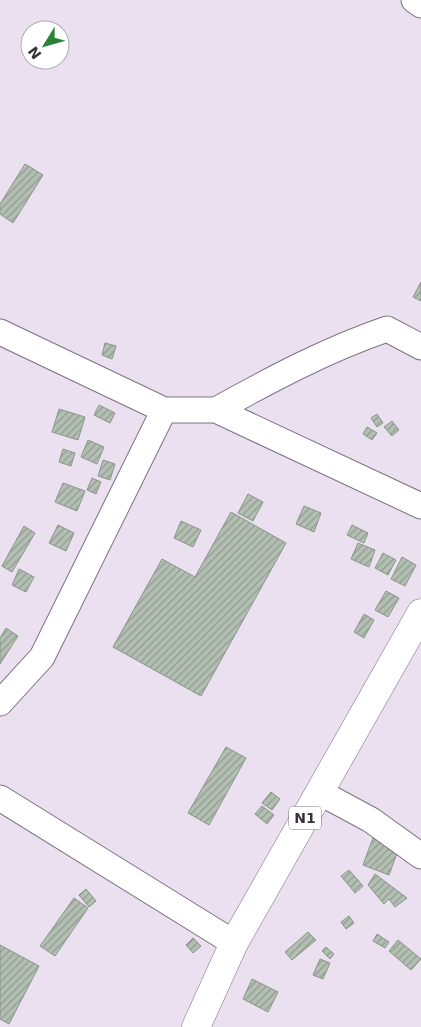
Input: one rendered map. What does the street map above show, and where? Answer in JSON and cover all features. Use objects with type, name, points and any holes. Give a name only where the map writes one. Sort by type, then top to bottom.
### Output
[{"type":"highway","name":"N1","points":[[196,1027],[234,943],[421,613]]},
{"type":"street","points":[[414,0],[421,5]]},
{"type":"street","points":[[216,410],[288,369],[387,329],[421,348]]},
{"type":"street","points":[[0,332],[164,410],[216,410],[421,506]]},
{"type":"street","points":[[0,704],[42,657],[164,410]]},
{"type":"street","points":[[319,792],[371,820],[421,856]]},
{"type":"street","points":[[0,798],[234,943]]},
{"type":"building","points":[[25,164],[43,175],[13,223],[0,214],[0,204]]},
{"type":"building","points":[[421,282],[421,301],[413,297]]},
{"type":"building","points":[[105,343],[116,346],[112,359],[102,355]]},
{"type":"building","points":[[99,405],[115,413],[110,423],[94,415]]},
{"type":"building","points":[[59,409],[85,417],[78,440],[52,432]]},
{"type":"building","points":[[377,414],[383,423],[377,427],[371,418]]},
{"type":"building","points":[[392,421],[399,430],[392,436],[384,427]]},
{"type":"building","points":[[367,427],[377,433],[372,440],[363,434]]},
{"type":"building","points":[[88,440],[104,447],[97,464],[81,457]]},
{"type":"building","points":[[63,449],[75,453],[71,466],[59,462]]},
{"type":"building","points":[[103,460],[115,464],[110,480],[98,476]]},
{"type":"building","points":[[92,478],[101,482],[96,494],[87,490]]},
{"type":"building","points":[[63,483],[85,491],[77,511],[55,502]]},
{"type":"building","points":[[248,494],[263,502],[253,521],[238,513]]},
{"type":"building","points":[[304,506],[321,513],[314,532],[296,524]]},
{"type":"building","points":[[231,512],[286,543],[201,696],[113,647],[162,559],[195,577]]},
{"type":"building","points":[[181,521],[201,530],[193,547],[174,538]]},
{"type":"building","points":[[58,525],[74,533],[66,551],[49,543]]},
{"type":"building","points":[[352,525],[368,533],[364,543],[347,535]]},
{"type":"building","points":[[24,526],[35,533],[12,572],[2,566]]},
{"type":"building","points":[[358,543],[375,550],[369,567],[351,559]]},
{"type":"building","points":[[383,553],[396,560],[388,575],[375,568]]},
{"type":"building","points":[[402,557],[416,565],[405,586],[391,579]]},
{"type":"building","points":[[19,569],[34,577],[26,592],[12,585]]},
{"type":"building","points":[[386,591],[399,598],[388,617],[375,610]]},
{"type":"building","points":[[364,614],[374,620],[364,638],[354,632]]},
{"type":"building","points":[[6,628],[18,636],[0,664],[0,638]]},
{"type":"building","points":[[226,747],[246,758],[209,825],[188,813]]},
{"type":"building","points":[[271,792],[280,799],[272,810],[262,803]]},
{"type":"building","points":[[262,806],[274,815],[267,824],[255,814]]},
{"type":"building","points":[[373,838],[399,848],[389,875],[363,865]]},
{"type":"building","points":[[349,870],[363,886],[355,893],[341,876]]},
{"type":"building","points":[[375,874],[407,898],[395,907],[389,899],[384,904],[368,885]]},
{"type":"building","points":[[86,889],[96,901],[89,907],[79,895]]},
{"type":"building","points":[[74,898],[88,908],[55,956],[40,946]]},
{"type":"building","points":[[349,916],[354,923],[346,929],[341,922]]},
{"type":"building","points":[[308,932],[316,940],[292,960],[285,952]]},
{"type":"building","points":[[377,934],[389,942],[385,948],[373,941]]},
{"type":"building","points":[[193,938],[201,946],[193,953],[186,945]]},
{"type":"building","points":[[398,940],[421,959],[411,970],[389,951]]},
{"type":"building","points":[[0,945],[39,966],[9,1024],[0,1019]]},
{"type":"building","points":[[326,947],[334,954],[330,959],[322,951]]},
{"type":"building","points":[[320,959],[330,963],[323,979],[313,975]]},
{"type":"building","points":[[252,979],[278,992],[268,1012],[243,999]]}]
